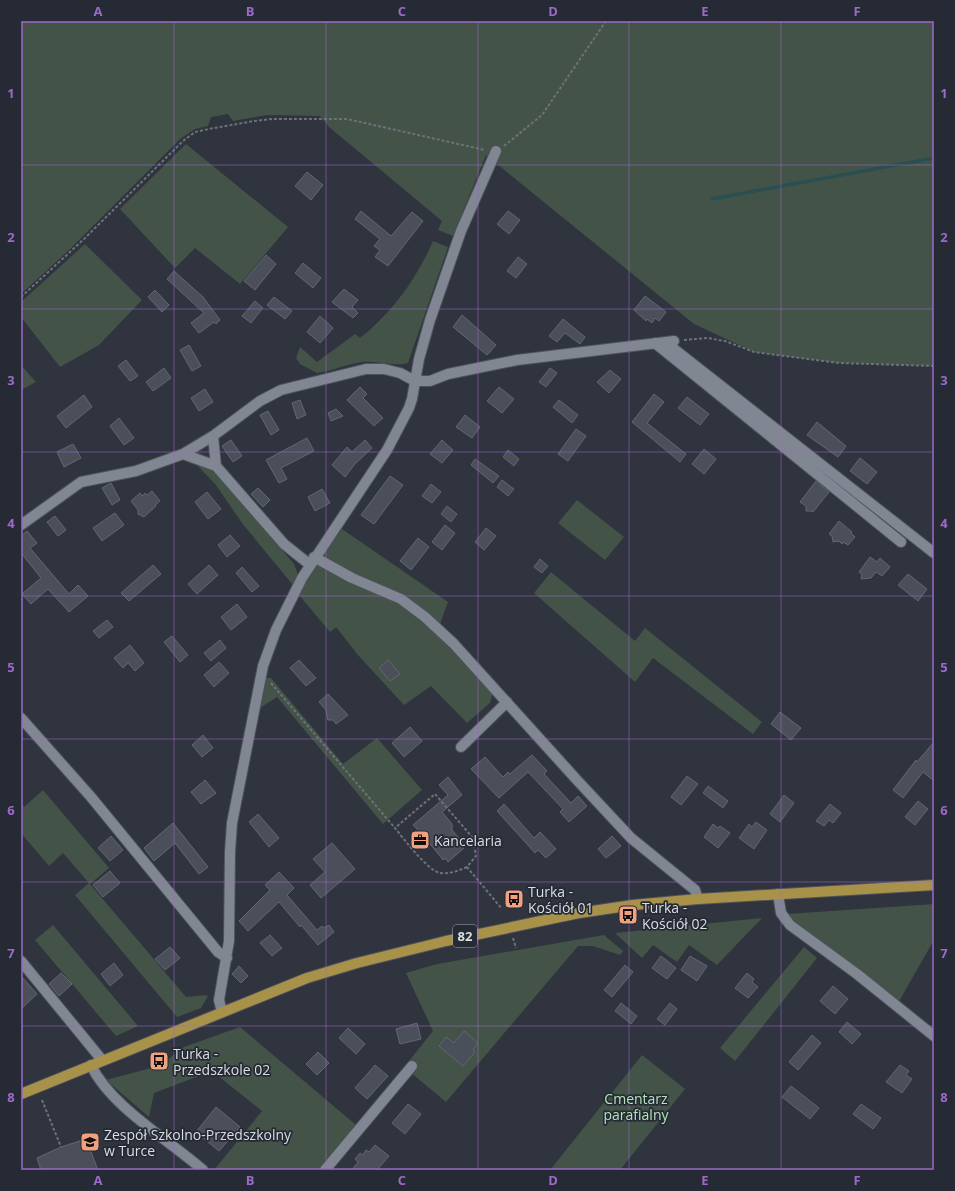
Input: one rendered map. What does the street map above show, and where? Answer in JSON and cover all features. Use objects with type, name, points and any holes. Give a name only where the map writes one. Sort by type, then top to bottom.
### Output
[{"type":"main road","name":"82","points":[[21,1094],[307,978],[350,964],[446,941],[579,912],[633,905],[698,899],[934,885]]},
{"type":"street","points":[[222,1012],[219,1000],[227,958],[232,824],[262,672],[282,617],[312,561],[389,446],[410,404],[419,360],[430,320],[456,244],[496,151]]},
{"type":"street","points":[[664,342],[901,542]]},
{"type":"street","points":[[21,525],[82,482],[136,471],[183,454],[213,436],[269,395],[300,384],[366,369],[384,369],[400,373],[415,382],[430,381],[448,374],[517,360],[664,342],[934,553]]},
{"type":"street","points":[[213,436],[216,466]]},
{"type":"street","points":[[183,454],[216,466],[284,544],[312,561],[413,606],[454,644],[631,838],[695,890],[698,899]]},
{"type":"street","points":[[461,747],[507,702]]},
{"type":"street","points":[[21,718],[96,803],[218,952],[227,958]]},
{"type":"street","points":[[778,894],[781,912],[790,925],[857,974],[934,1036]]},
{"type":"street","points":[[21,961],[102,1060]]},
{"type":"street","points":[[91,1065],[97,1078],[111,1094],[203,1170]]},
{"type":"street","points":[[325,1170],[412,1066]]},
{"type":"path","points":[[21,298],[83,240],[183,141],[196,132],[208,128],[272,119],[347,119],[496,151],[542,115],[606,21]]},
{"type":"path","points":[[664,342],[707,338],[725,341],[754,352],[839,363],[934,366]]},
{"type":"path","points":[[262,672],[418,856],[439,873],[453,873],[467,867],[476,856],[473,838],[435,794],[395,828]]},
{"type":"path","points":[[467,867],[502,910]]},
{"type":"path","points":[[513,938],[516,948]]},
{"type":"path","points":[[42,1100],[61,1147]]},
{"type":"green space","points":[[21,21],[934,21],[934,366],[839,363],[754,352],[694,324],[486,155],[453,236],[438,230],[442,221],[329,127],[320,116],[267,115],[233,121],[228,114],[211,117],[208,126],[195,129],[180,139],[69,250],[21,294]]},
{"type":"green space","points":[[186,144],[288,227],[240,284],[195,248],[175,268],[120,209]]},
{"type":"green space","points":[[433,241],[448,247],[408,363],[397,364],[362,362],[317,373],[300,364],[296,358],[300,347],[317,362],[355,334],[360,338],[383,318],[411,281],[427,255]]},
{"type":"green space","points":[[85,244],[142,300],[99,345],[60,367],[21,317],[21,302]]},
{"type":"green space","points":[[21,365],[36,382],[21,390]]},
{"type":"green space","points":[[195,463],[206,466],[222,479],[294,564],[298,575],[292,584],[242,523],[216,485]]},
{"type":"green space","points":[[577,500],[624,537],[605,560],[558,523]]},
{"type":"green space","points":[[342,529],[448,602],[440,624],[410,600],[395,591],[355,575],[322,557]]},
{"type":"green space","points":[[315,564],[399,602],[445,641],[493,692],[490,703],[467,723],[431,686],[404,705],[358,655],[336,627],[330,632],[299,595]]},
{"type":"green space","points":[[551,572],[635,641],[645,628],[762,722],[753,734],[653,658],[635,682],[534,593]]},
{"type":"green space","points":[[265,678],[271,678],[343,764],[377,738],[422,790],[383,824],[277,697],[260,708]]},
{"type":"green space","points":[[43,790],[109,868],[90,884],[186,997],[208,996],[201,1008],[177,1017],[75,895],[89,883],[63,853],[49,866],[21,833],[21,803],[24,807]]},
{"type":"green space","points":[[934,904],[934,940],[898,1003],[835,951],[793,922],[787,914]]},
{"type":"green space","points":[[762,918],[717,965],[689,945],[677,962],[653,945],[642,958],[615,933]]},
{"type":"green space","points":[[53,925],[138,1026],[116,1036],[35,940]]},
{"type":"green space","points":[[604,935],[623,951],[620,955],[593,946],[578,946],[446,1102],[404,1067],[433,1031],[406,973],[437,964]]},
{"type":"green space","points":[[804,947],[817,958],[735,1061],[720,1048]]},
{"type":"green space","points":[[240,1027],[356,1125],[319,1170],[214,1170],[262,1111],[212,1071],[154,1093],[149,1117],[106,1080],[151,1068],[163,1063],[184,1047]]},
{"type":"green space","name":"Cmentarz parafialny","points":[[642,1055],[685,1089],[620,1170],[550,1170]]},
{"type":"building","points":[[307,172],[323,185],[311,200],[295,186]]},
{"type":"building","points":[[361,211],[391,236],[412,212],[423,221],[388,266],[375,257],[380,250],[374,246],[380,239],[355,219]]},
{"type":"building","points":[[508,211],[520,220],[509,234],[497,224]]},
{"type":"building","points":[[266,255],[276,264],[255,290],[244,281]]},
{"type":"building","points":[[518,257],[527,264],[516,278],[507,271]]},
{"type":"building","points":[[303,263],[321,278],[313,288],[295,273]]},
{"type":"building","points":[[174,271],[203,297],[220,320],[216,324],[214,322],[199,333],[191,323],[204,313],[167,279]]},
{"type":"building","points":[[344,289],[358,300],[352,307],[358,313],[353,318],[332,302]]},
{"type":"building","points":[[155,290],[169,305],[162,312],[148,297]]},
{"type":"building","points":[[645,296],[666,312],[659,321],[655,318],[652,323],[647,319],[646,321],[634,310]]},
{"type":"building","points":[[274,297],[292,311],[285,319],[267,305]]},
{"type":"building","points":[[255,301],[263,308],[251,323],[242,316]]},
{"type":"building","points":[[462,315],[496,345],[487,355],[453,327]]},
{"type":"building","points":[[320,316],[333,328],[320,343],[307,332]]},
{"type":"building","points":[[563,319],[585,337],[580,344],[565,333],[557,342],[549,336]]},
{"type":"building","points":[[189,345],[201,366],[192,371],[180,350]]},
{"type":"building","points":[[126,360],[138,376],[130,381],[118,366]]},
{"type":"building","points":[[164,368],[171,378],[153,391],[146,382]]},
{"type":"building","points":[[550,368],[557,373],[546,387],[539,382]]},
{"type":"building","points":[[610,370],[621,379],[609,393],[597,382]]},
{"type":"building","points":[[360,387],[367,394],[363,398],[383,418],[374,426],[347,400]]},
{"type":"building","points":[[499,387],[514,399],[502,413],[487,401]]},
{"type":"building","points":[[205,389],[213,402],[199,411],[191,398]]},
{"type":"building","points":[[654,394],[664,402],[647,423],[686,454],[680,462],[632,422]]},
{"type":"building","points":[[84,395],[92,407],[66,428],[57,416]]},
{"type":"building","points":[[687,397],[709,414],[700,425],[678,408]]},
{"type":"building","points":[[300,400],[306,415],[297,419],[292,403]]},
{"type":"building","points":[[559,400],[578,415],[572,423],[553,407]]},
{"type":"building","points":[[336,409],[343,416],[331,421],[328,413]]},
{"type":"building","points":[[268,411],[279,430],[271,435],[260,415]]},
{"type":"building","points":[[465,415],[480,427],[472,438],[456,427]]},
{"type":"building","points":[[119,418],[134,438],[124,445],[110,426]]},
{"type":"building","points":[[817,422],[846,446],[838,457],[807,435]]},
{"type":"building","points":[[576,429],[586,436],[568,461],[558,454]]},
{"type":"building","points":[[307,438],[314,451],[281,468],[287,479],[279,483],[266,460]]},
{"type":"building","points":[[231,440],[242,456],[233,462],[222,446]]},
{"type":"building","points":[[365,440],[372,448],[354,465],[345,477],[332,465],[347,447],[352,452]]},
{"type":"building","points":[[442,440],[453,450],[442,463],[430,454]]},
{"type":"building","points":[[73,444],[81,458],[64,467],[57,452]]},
{"type":"building","points":[[704,449],[716,459],[704,474],[692,464]]},
{"type":"building","points":[[508,450],[519,459],[514,466],[503,457]]},
{"type":"building","points":[[860,458],[877,472],[867,484],[850,471]]},
{"type":"building","points":[[475,459],[499,476],[493,483],[471,465]]},
{"type":"building","points":[[390,476],[403,485],[374,524],[361,515]]},
{"type":"building","points":[[502,480],[514,489],[508,496],[497,487]]},
{"type":"building","points":[[816,481],[829,492],[813,512],[806,511],[806,506],[800,502]]},
{"type":"building","points":[[111,483],[120,500],[112,505],[102,488]]},
{"type":"building","points":[[431,484],[441,492],[432,503],[422,496]]},
{"type":"building","points":[[258,488],[270,500],[263,507],[251,494]]},
{"type":"building","points":[[322,489],[330,503],[315,511],[308,497]]},
{"type":"building","points":[[152,491],[160,501],[144,517],[138,514],[138,510],[131,501],[140,493],[142,496],[145,493],[147,495]]},
{"type":"building","points":[[207,492],[221,509],[208,519],[195,502]]},
{"type":"building","points":[[447,506],[457,514],[451,522],[441,514]]},
{"type":"building","points":[[115,513],[124,525],[102,541],[93,528]]},
{"type":"building","points":[[55,516],[66,530],[58,536],[47,522]]},
{"type":"building","points":[[839,521],[852,532],[851,533],[855,537],[848,545],[843,542],[842,544],[839,541],[833,542],[832,536],[829,534]]},
{"type":"building","points":[[445,525],[455,533],[442,550],[432,542]]},
{"type":"building","points":[[486,528],[496,536],[484,550],[475,542]]},
{"type":"building","points":[[27,531],[37,543],[30,548],[69,594],[78,585],[88,596],[69,612],[48,589],[31,604],[22,594],[41,578],[22,554],[21,555],[21,536]]},
{"type":"building","points":[[230,535],[240,546],[227,557],[218,545]]},
{"type":"building","points":[[418,538],[429,547],[411,570],[400,561]]},
{"type":"building","points":[[870,557],[877,562],[880,558],[890,567],[882,576],[876,572],[871,578],[861,579],[862,574],[859,572]]},
{"type":"building","points":[[540,559],[548,566],[542,573],[534,567]]},
{"type":"building","points":[[153,565],[161,574],[129,601],[121,593]]},
{"type":"building","points":[[209,565],[218,575],[197,594],[188,584]]},
{"type":"building","points":[[242,567],[259,586],[252,592],[236,573]]},
{"type":"building","points":[[908,574],[927,589],[918,601],[898,585]]},
{"type":"building","points":[[237,604],[247,617],[231,630],[221,617]]},
{"type":"building","points":[[107,620],[113,627],[99,638],[93,631]]},
{"type":"building","points":[[172,636],[188,655],[180,662],[164,642]]},
{"type":"building","points":[[220,640],[226,648],[211,661],[204,653]]},
{"type":"building","points":[[130,645],[144,663],[135,671],[128,663],[123,668],[114,658]]},
{"type":"building","points":[[299,660],[316,678],[306,686],[290,668]]},
{"type":"building","points":[[388,660],[400,674],[390,681],[379,668]]},
{"type":"building","points":[[219,662],[229,673],[214,687],[204,675]]},
{"type":"building","points":[[328,694],[348,715],[336,724],[333,720],[328,720],[326,710],[319,702]]},
{"type":"building","points":[[780,712],[801,728],[791,740],[771,724]]},
{"type":"building","points":[[410,727],[422,741],[404,757],[392,743]]},
{"type":"building","points":[[203,735],[213,748],[202,757],[192,745]]},
{"type":"building","points":[[934,742],[934,781],[923,772],[903,798],[893,790],[916,760],[917,762]]},
{"type":"building","points":[[532,755],[547,771],[544,774],[571,803],[578,796],[587,806],[569,822],[560,812],[563,809],[528,772],[499,798],[471,769],[485,757],[503,777],[508,772],[510,774]]},
{"type":"building","points":[[687,776],[698,784],[681,805],[671,797]]},
{"type":"building","points":[[448,777],[462,795],[442,812],[452,824],[452,830],[463,843],[461,844],[464,848],[448,862],[445,858],[443,860],[427,840],[420,847],[412,837],[419,831],[413,825],[448,795],[439,785]]},
{"type":"building","points":[[205,780],[216,793],[201,804],[191,792]]},
{"type":"building","points":[[708,786],[728,801],[723,808],[703,793]]},
{"type":"building","points":[[784,795],[794,803],[780,822],[770,814]]},
{"type":"building","points":[[918,801],[928,809],[915,825],[905,817]]},
{"type":"building","points":[[504,804],[534,838],[540,832],[556,849],[546,858],[538,850],[535,853],[497,811]]},
{"type":"building","points":[[830,804],[841,813],[833,823],[829,820],[824,826],[816,821]]},
{"type":"building","points":[[258,814],[279,838],[269,847],[249,822]]},
{"type":"building","points":[[756,822],[767,830],[754,849],[739,838],[749,824],[752,827]]},
{"type":"building","points":[[173,823],[208,867],[199,874],[175,843],[154,861],[144,848]]},
{"type":"building","points":[[713,824],[718,828],[720,826],[730,833],[718,848],[704,837]]},
{"type":"building","points":[[111,836],[123,850],[110,861],[98,848]]},
{"type":"building","points":[[612,836],[621,846],[606,858],[598,849]]},
{"type":"building","points":[[332,843],[355,869],[321,898],[310,885],[325,872],[313,859]]},
{"type":"building","points":[[110,871],[120,883],[103,897],[93,885]]},
{"type":"building","points":[[279,872],[294,888],[287,895],[317,930],[322,926],[324,928],[329,925],[334,932],[318,945],[301,925],[300,927],[279,902],[248,931],[239,921],[270,890],[265,885]]},
{"type":"building","points":[[270,935],[282,948],[272,956],[260,943]]},
{"type":"building","points":[[170,947],[180,958],[165,970],[155,959]]},
{"type":"building","points":[[661,956],[676,968],[667,979],[652,968]]},
{"type":"building","points":[[690,956],[707,966],[697,981],[681,970]]},
{"type":"building","points":[[114,963],[123,975],[110,986],[101,974]]},
{"type":"building","points":[[625,965],[633,972],[612,997],[604,990]]},
{"type":"building","points":[[239,966],[248,976],[241,983],[232,974]]},
{"type":"building","points":[[61,973],[72,984],[59,996],[49,984]]},
{"type":"building","points":[[747,973],[754,979],[752,982],[758,987],[748,998],[735,988]]},
{"type":"building","points":[[21,976],[37,994],[21,1009]]},
{"type":"building","points":[[833,986],[848,999],[835,1014],[820,1001]]},
{"type":"building","points":[[621,1003],[637,1016],[631,1024],[615,1011]]},
{"type":"building","points":[[670,1003],[677,1009],[665,1025],[657,1019]]},
{"type":"building","points":[[847,1022],[861,1034],[852,1044],[839,1032]]},
{"type":"building","points":[[417,1023],[421,1039],[400,1044],[396,1029]]},
{"type":"building","points":[[348,1028],[365,1044],[356,1054],[339,1038]]},
{"type":"building","points":[[464,1031],[478,1043],[473,1050],[475,1052],[463,1066],[439,1046],[446,1037],[454,1043]]},
{"type":"building","points":[[812,1035],[821,1043],[798,1070],[789,1062]]},
{"type":"building","points":[[318,1052],[329,1063],[317,1075],[306,1064]]},
{"type":"building","points":[[375,1065],[388,1076],[367,1099],[355,1088]]},
{"type":"building","points":[[900,1065],[909,1071],[906,1075],[912,1079],[902,1093],[886,1082]]},
{"type":"building","points":[[791,1086],[819,1108],[810,1119],[782,1097]]},
{"type":"building","points":[[408,1104],[421,1114],[405,1134],[392,1123]]},
{"type":"building","points":[[861,1104],[881,1118],[873,1129],[853,1114]]},
{"type":"building","points":[[216,1107],[240,1127],[219,1151],[196,1132]]},
{"type":"building","points":[[86,1139],[98,1170],[41,1170],[37,1158],[61,1147]]},
{"type":"building","points":[[375,1145],[389,1156],[377,1170],[352,1170],[358,1162],[355,1159],[360,1153],[363,1155],[366,1150],[369,1152]]},
{"type":"waterway","points":[[712,199],[934,158]]},
{"type":"place","name":"Kancelaria","points":[[420,840]]},
{"type":"place","name":"Turka - Kościół 01","points":[[514,899]]},
{"type":"place","name":"Turka - Kościół 02","points":[[628,915]]},
{"type":"place","name":"Turka - Przedszkole 02","points":[[159,1061]]},
{"type":"place","name":"Zespół Szkolno-Przedszkolny w Turce","points":[[90,1142]]}]
